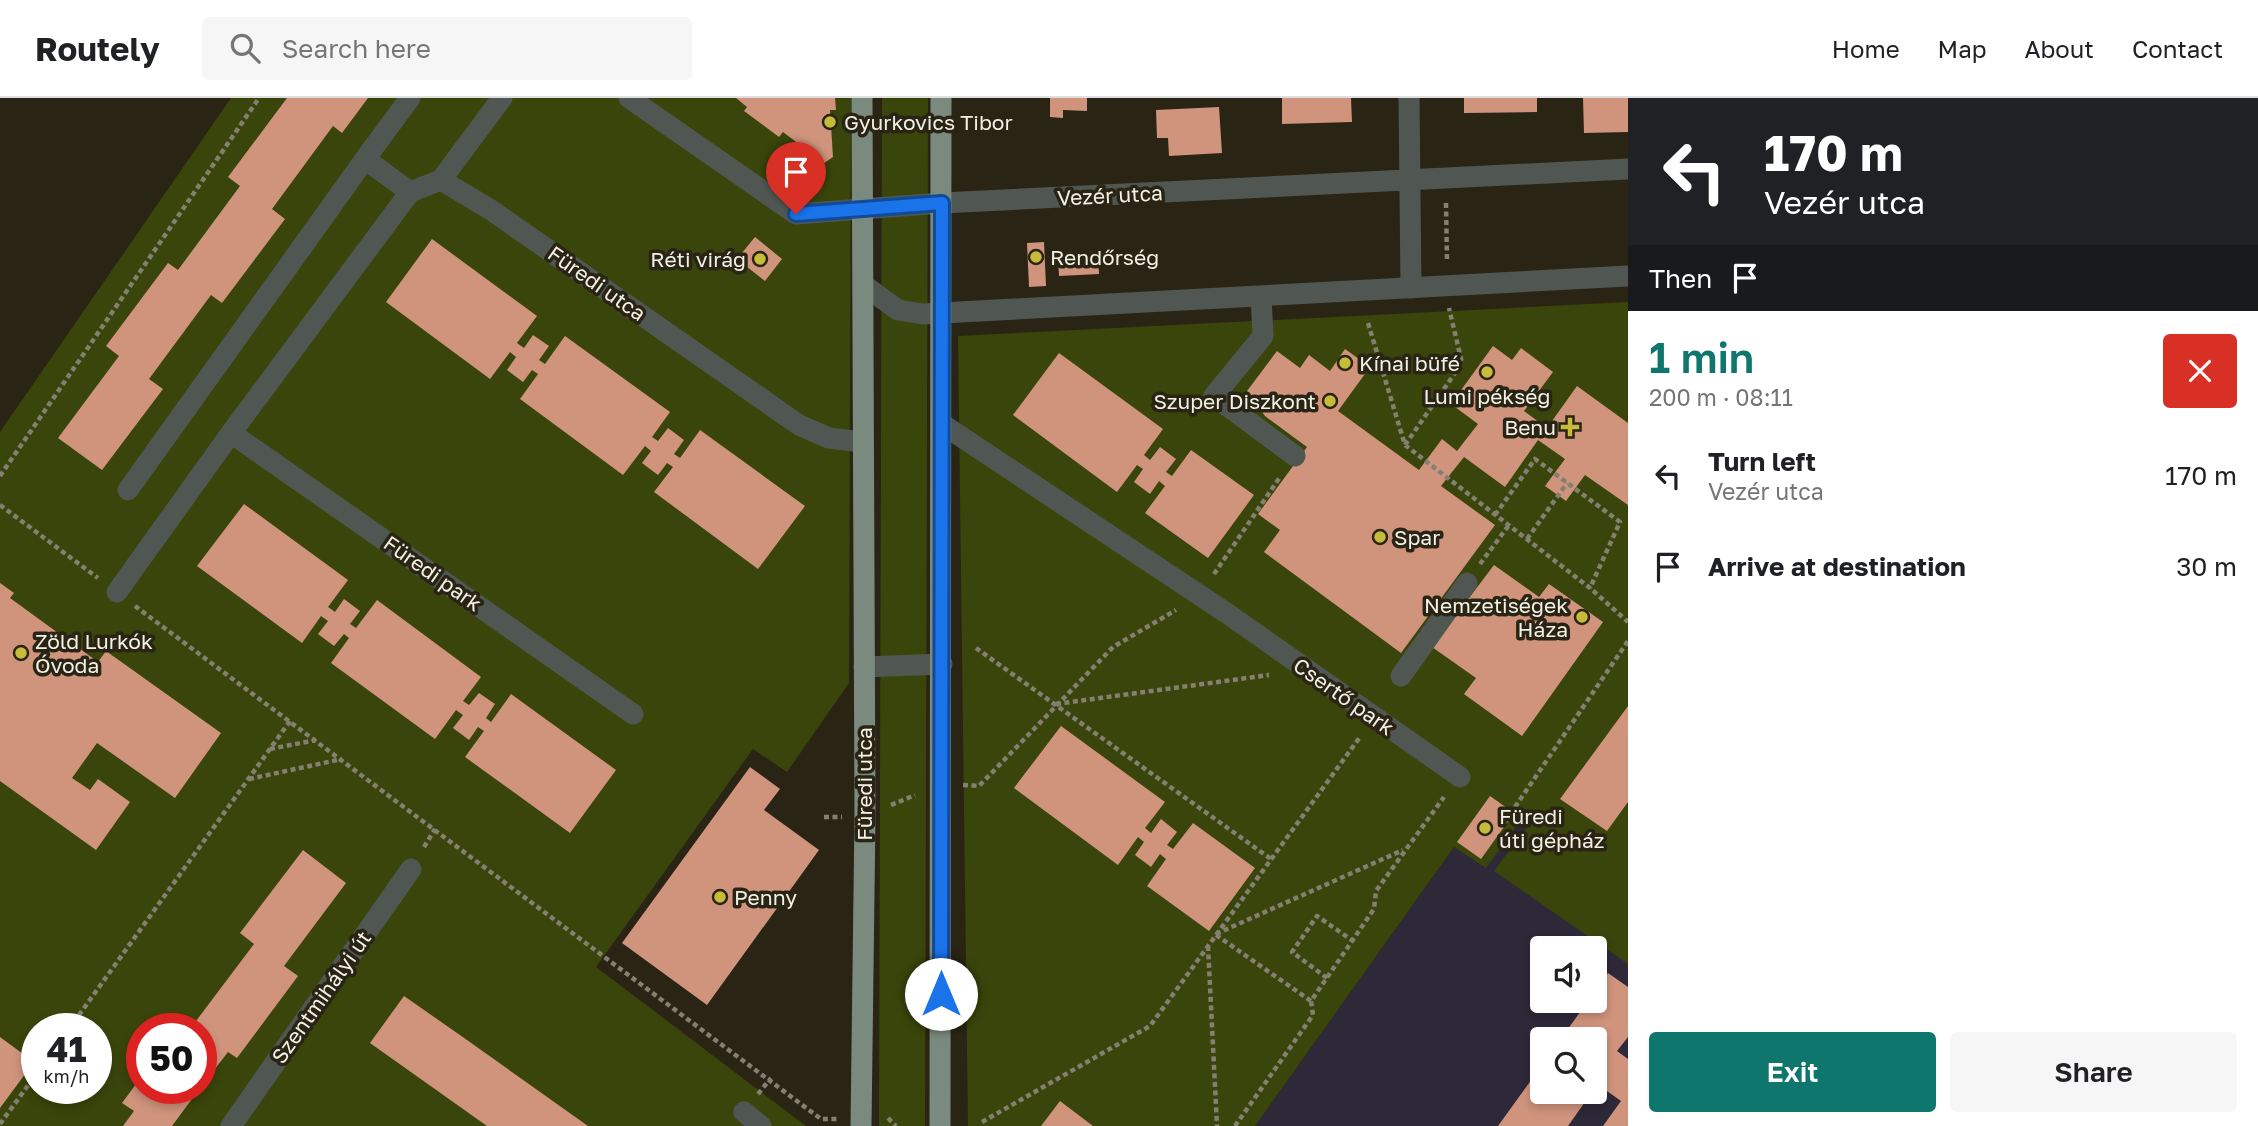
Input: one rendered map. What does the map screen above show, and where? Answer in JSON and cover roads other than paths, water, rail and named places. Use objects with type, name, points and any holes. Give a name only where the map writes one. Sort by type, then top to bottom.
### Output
[{"type":"main road","name":"Füredi utca","points":[[861,1126],[865,816],[862,442],[865,286],[862,98]]},
{"type":"main road","points":[[940,1126],[942,98]]},
{"type":"street","points":[[128,490],[410,98]]},
{"type":"street","points":[[117,592],[231,433],[411,192],[441,180],[502,98]]},
{"type":"street","name":"Vezér utca","points":[[629,98],[796,214],[942,203],[1628,169]]},
{"type":"street","points":[[1409,98],[1411,288]]},
{"type":"street","points":[[365,159],[411,192]]},
{"type":"street","name":"Füredi utca","points":[[441,180],[491,209],[799,425],[829,438],[862,442]]},
{"type":"street","points":[[865,286],[898,310],[923,314],[1628,276]]},
{"type":"street","points":[[1261,296],[1263,336],[1214,396],[1295,456]]},
{"type":"street","name":"Csertő park","points":[[942,424],[1228,614],[1461,777]]},
{"type":"street","name":"Füredi park","points":[[231,433],[633,714]]},
{"type":"street","points":[[1401,676],[1467,583]]},
{"type":"street","points":[[864,667],[942,664]]},
{"type":"street","name":"Szentmihályi út","points":[[231,1126],[411,869]]},
{"type":"street","points":[[744,1112],[761,1126]]},
{"type":"place","name":"Gyurkovics Tibor","points":[[830,122]]},
{"type":"place","name":"Rendőrség","points":[[1036,257]]},
{"type":"place","name":"Réti virág","points":[[760,259]]},
{"type":"place","name":"Kínai büfé","points":[[1345,363]]},
{"type":"place","name":"Lumi pékség","points":[[1487,372]]},
{"type":"place","name":"Szuper Diszkont","points":[[1330,401]]},
{"type":"place","name":"Benu","points":[[1570,427]]},
{"type":"place","name":"Spar","points":[[1380,537]]},
{"type":"place","name":"Nemzetiségek Háza","points":[[1582,617]]},
{"type":"place","name":"Zöld Lurkók Óvoda","points":[[21,653]]},
{"type":"place","name":"Füredi úti gépház","points":[[1485,828]]},
{"type":"place","name":"Penny","points":[[720,897]]}]
